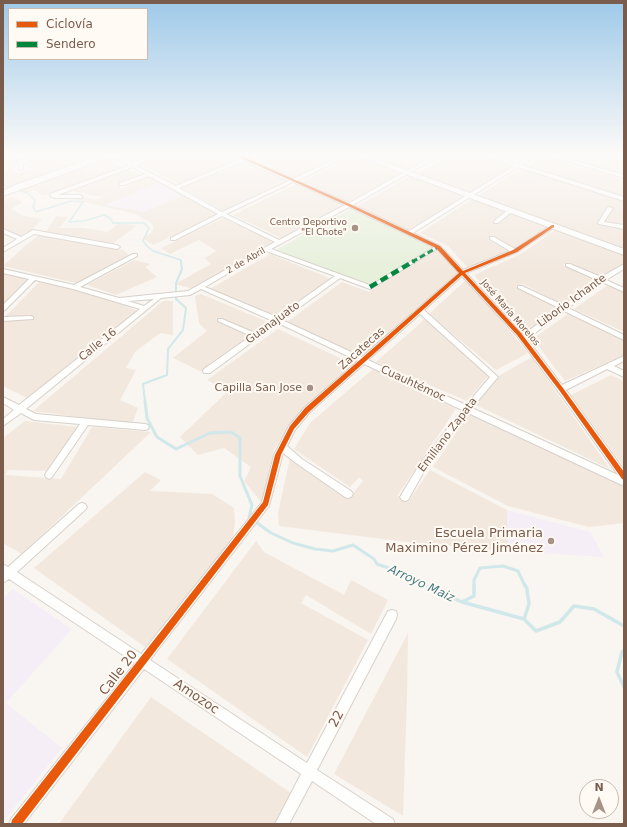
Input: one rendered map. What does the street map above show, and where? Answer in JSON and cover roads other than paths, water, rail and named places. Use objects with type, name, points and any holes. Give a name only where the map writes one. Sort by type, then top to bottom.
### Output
[{"type":"main road","points":[[463,194],[624,252]]},
{"type":"street","points":[[56,194],[52,195],[80,197]]},
{"type":"street","points":[[186,194],[222,214],[279,242]]},
{"type":"street","points":[[173,239],[266,194]]},
{"type":"street","name":"José María Morelos","points":[[322,194],[438,247],[522,339],[561,389],[624,477]]},
{"type":"street","name":"2 de Abril","points":[[201,287],[266,249],[369,194]]},
{"type":"street","points":[[410,233],[474,194]]},
{"type":"street","points":[[607,194],[624,199]]},
{"type":"street","points":[[610,208],[601,223],[624,227]]},
{"type":"street","points":[[496,222],[511,210]]},
{"type":"street","name":"Zacatecas","points":[[240,538],[266,503],[278,455],[292,428],[307,410],[462,273],[515,251],[553,226]]},
{"type":"street","points":[[3,231],[22,239]]},
{"type":"street","points":[[3,250],[33,232],[117,248]]},
{"type":"street","points":[[492,238],[515,251]]},
{"type":"street","points":[[266,249],[370,287],[438,247]]},
{"type":"street","points":[[75,287],[135,255]]},
{"type":"street","points":[[568,265],[624,290]]},
{"type":"street","name":"Liborio Ichante","points":[[522,339],[561,308],[624,266]]},
{"type":"street","points":[[3,271],[75,287],[144,308]]},
{"type":"street","name":"Guanajuato","points":[[207,371],[339,276]]},
{"type":"street","points":[[3,309],[33,278]]},
{"type":"street","points":[[120,300],[190,293],[201,287]]},
{"type":"street","name":"Cuauhtémoc","points":[[201,287],[277,320],[624,482]]},
{"type":"street","points":[[520,287],[624,338]]},
{"type":"street","name":"Calle 16","points":[[3,423],[159,297]]},
{"type":"street","name":"Emiliano Zapata","points":[[405,497],[424,464],[494,377],[420,310]]},
{"type":"street","points":[[3,319],[31,318]]},
{"type":"street","points":[[220,320],[256,336]]},
{"type":"street","points":[[561,389],[624,358]]},
{"type":"street","points":[[607,366],[624,374]]},
{"type":"street","points":[[3,400],[34,417],[145,428]]},
{"type":"street","points":[[49,475],[85,423]]},
{"type":"street","points":[[282,447],[299,461],[348,494]]},
{"type":"street","points":[[5,573],[82,507]]},
{"type":"street","name":"Calle 20","points":[[16,824],[142,661],[240,538]]},
{"type":"street","name":"Amozoc","points":[[5,573],[142,661],[388,824]]},
{"type":"street","name":"22","points":[[282,824],[392,614]]},
{"type":"waterway","name":"Arroyo Maiz","points":[[28,194],[35,200],[33,207],[36,212],[71,201],[83,202],[69,222],[84,221],[104,215],[110,218],[113,223],[144,223],[149,228],[143,241],[147,246],[153,251],[181,261]]},
{"type":"waterway","name":"Arroyo Maiz","points":[[145,402],[143,384],[167,375],[168,349],[183,330],[186,308],[176,299],[176,283],[182,269],[181,261]]},
{"type":"waterway","name":"Arroyo Maiz","points":[[145,401],[147,418],[157,437],[176,449],[210,433],[231,432],[240,438],[240,476],[252,505],[249,517],[271,533],[293,543],[315,549],[333,551],[353,545],[374,559],[377,564],[403,573],[425,585]]},
{"type":"waterway","name":"Arroyo Maiz","points":[[462,602],[474,596],[474,580],[480,568],[503,566],[518,571],[525,586]]},
{"type":"waterway","name":"Arroyo Maiz","points":[[425,585],[462,602]]},
{"type":"waterway","name":"Arroyo Maiz","points":[[524,619],[529,604],[525,585]]},
{"type":"waterway","name":"Arroyo Maiz","points":[[462,602],[524,619]]},
{"type":"waterway","name":"Arroyo Maiz","points":[[524,619],[536,631],[560,622],[574,606],[594,609],[624,626]]},
{"type":"waterway","name":"Arroyo Maiz","points":[[624,650],[622,652],[617,672],[624,687]]},
{"type":"place","name":"Centro Deportivo \"El Chote\"","points":[[355,228]]},
{"type":"place","name":"Capilla San Jose","points":[[310,388]]},
{"type":"place","name":"Escuela Primaria Maximino Pérez Jiménez","points":[[551,541]]}]
